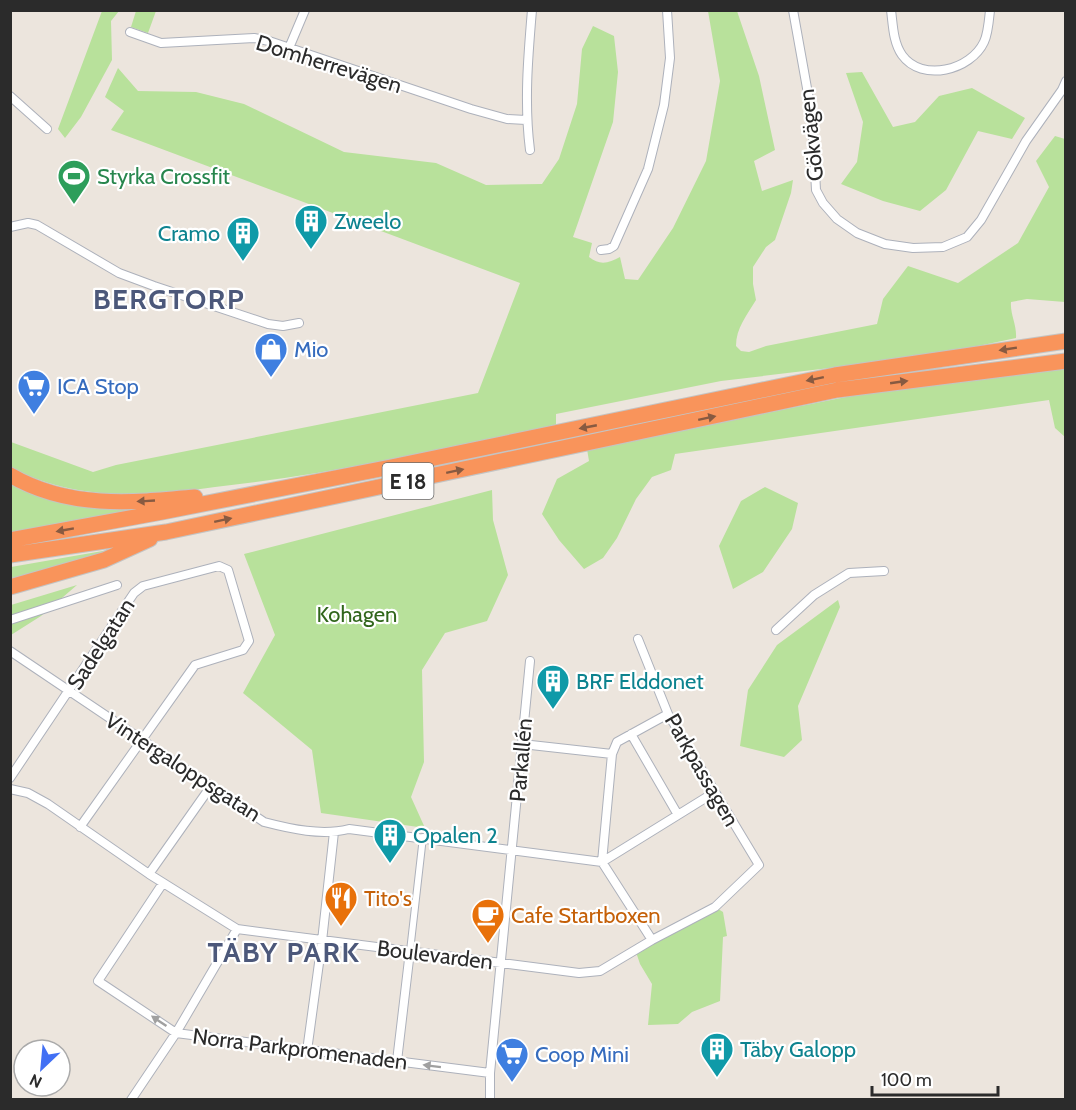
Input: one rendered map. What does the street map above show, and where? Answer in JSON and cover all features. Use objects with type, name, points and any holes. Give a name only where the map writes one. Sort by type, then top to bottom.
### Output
[{"type":"highway","name":"E 18","points":[[10,540],[391,467],[835,375],[1065,341]]},
{"type":"highway","name":"E 18","points":[[10,555],[166,532],[837,390],[1065,361]]},
{"type":"highway","points":[[10,475],[53,494],[97,502],[138,502],[207,496],[391,467]]},
{"type":"highway","points":[[10,587],[104,560],[166,532]]},
{"type":"street","points":[[290,48],[305,10]]},
{"type":"street","points":[[530,150],[526,120],[531,10]]},
{"type":"street","points":[[601,250],[614,246],[648,169],[664,105],[669,58],[667,10]]},
{"type":"street","name":"Gökvägen","points":[[793,10],[812,116],[816,190],[837,219],[857,233],[885,244],[913,248],[943,247],[967,237],[981,220],[1026,141],[1062,90],[1065,81]]},
{"type":"street","points":[[891,10],[896,41],[902,54],[910,63],[927,69],[952,69],[970,60],[984,42],[990,10]]},
{"type":"street","name":"Domherrevägen","points":[[130,32],[161,43],[254,38],[269,41],[471,109],[507,119],[526,120]]},
{"type":"street","points":[[10,96],[47,129]]},
{"type":"street","points":[[14,226],[28,223],[37,225],[119,273],[182,296],[268,324],[283,326],[299,323]]},
{"type":"street","name":"Sadelgatan","points":[[10,778],[134,593],[143,586],[217,566],[228,570],[249,641],[243,650],[195,665],[141,740]]},
{"type":"street","points":[[776,630],[814,595],[849,573],[884,571]]},
{"type":"street","points":[[10,621],[117,585]]},
{"type":"street","name":"Parkpassagen","points":[[638,639],[668,714],[759,865]]},
{"type":"street","name":"Vintergaloppsgatan","points":[[10,651],[264,822],[288,828],[334,832],[349,829],[423,837],[602,862]]},
{"type":"street","name":"Parkallén","points":[[490,1100],[490,1073],[530,661]]},
{"type":"street","points":[[652,940],[602,862],[612,754],[617,742],[668,714]]},
{"type":"street","points":[[631,734],[678,815]]},
{"type":"street","points":[[80,827],[141,740]]},
{"type":"street","points":[[522,744],[612,754]]},
{"type":"street","points":[[148,874],[211,786]]},
{"type":"street","name":"Boulevarden","points":[[10,789],[28,793],[48,804],[148,874],[237,929],[569,972],[589,973],[600,970],[715,907],[759,865]]},
{"type":"street","points":[[602,862],[715,792]]},
{"type":"street","points":[[307,1051],[334,832]]},
{"type":"street","points":[[397,1062],[423,837]]},
{"type":"street","name":"Norra Parkpromenaden","points":[[163,883],[98,981],[176,1033],[490,1073]]},
{"type":"street","points":[[131,1100],[176,1033],[237,929]]},
{"type":"green space","points":[[102,11],[119,11],[111,21],[112,60],[81,117],[65,138],[58,129]]},
{"type":"green space","points":[[136,11],[156,11],[148,33],[131,27]]},
{"type":"green space","points":[[708,11],[737,11],[759,76],[775,150],[754,161],[762,191],[793,180],[791,193],[775,240],[766,247],[753,267],[756,300],[736,339],[736,346],[741,351],[749,352],[766,346],[877,324],[883,299],[908,266],[958,283],[1018,243],[1049,187],[1036,161],[1055,136],[1065,139],[1065,302],[1027,299],[1011,302],[1016,338],[931,356],[721,381],[556,414],[556,426],[301,476],[174,493],[134,495],[102,493],[55,485],[11,467],[11,442],[93,472],[116,465],[478,393],[520,283],[111,130],[124,111],[105,97],[118,68],[138,91],[196,92],[244,104],[344,152],[436,163],[486,185],[542,184],[559,159],[577,104],[582,49],[593,26],[614,36],[618,72],[613,122],[573,237],[592,243],[589,257],[597,262],[608,262],[620,257],[625,279],[638,280],[673,228],[706,161],[720,81]]},
{"type":"green space","points":[[862,72],[893,127],[915,122],[939,96],[972,88],[1025,118],[1012,139],[978,131],[946,190],[920,211],[883,201],[841,184],[857,162],[863,122],[846,73]]},
{"type":"green space","points":[[1065,369],[1065,437],[1055,428],[1049,400],[675,454],[671,470],[652,477],[636,499],[617,538],[603,558],[584,569],[559,540],[542,514],[557,479],[589,461],[587,449],[866,393],[989,376]]},
{"type":"green space","points":[[10,484],[55,500],[133,508],[134,510],[11,532]]},
{"type":"green space","points":[[765,487],[798,503],[792,529],[763,572],[733,589],[719,546],[741,501]]},
{"type":"green space","name":"Kohagen","points":[[492,490],[493,520],[508,575],[487,621],[445,633],[422,670],[424,762],[411,797],[425,828],[321,813],[312,750],[243,693],[275,635],[244,554]]},
{"type":"green space","points":[[114,549],[55,571],[11,582],[11,567]]},
{"type":"green space","points":[[77,585],[41,616],[11,635],[11,605]]},
{"type":"green space","points":[[838,600],[840,607],[798,706],[802,740],[784,757],[740,746],[748,690],[777,645]]},
{"type":"green space","points":[[715,907],[723,912],[727,936],[723,937],[720,1001],[692,1012],[678,1024],[648,1025],[652,984],[640,964],[635,949]]},
{"type":"place","name":"Styrka Crossfit","points":[[74,205]]},
{"type":"place","name":"Zweelo","points":[[311,250]]},
{"type":"place","name":"Cramo","points":[[243,262]]},
{"type":"place","name":"Mio","points":[[271,378]]},
{"type":"place","name":"ICA Stop","points":[[34,415]]},
{"type":"place","name":"BRF Elddonet","points":[[553,710]]},
{"type":"place","name":"Opalen 2","points":[[390,864]]},
{"type":"place","name":"Tito's","points":[[341,927]]},
{"type":"place","name":"Cafe Startboxen","points":[[488,944]]},
{"type":"place","name":"Täby Galopp","points":[[717,1078]]},
{"type":"place","name":"Coop Mini","points":[[512,1083]]},
{"type":"district","name":"BERGTORP","points":[[169,299]]},
{"type":"district","name":"TÄBY PARK","points":[[284,952]]}]
